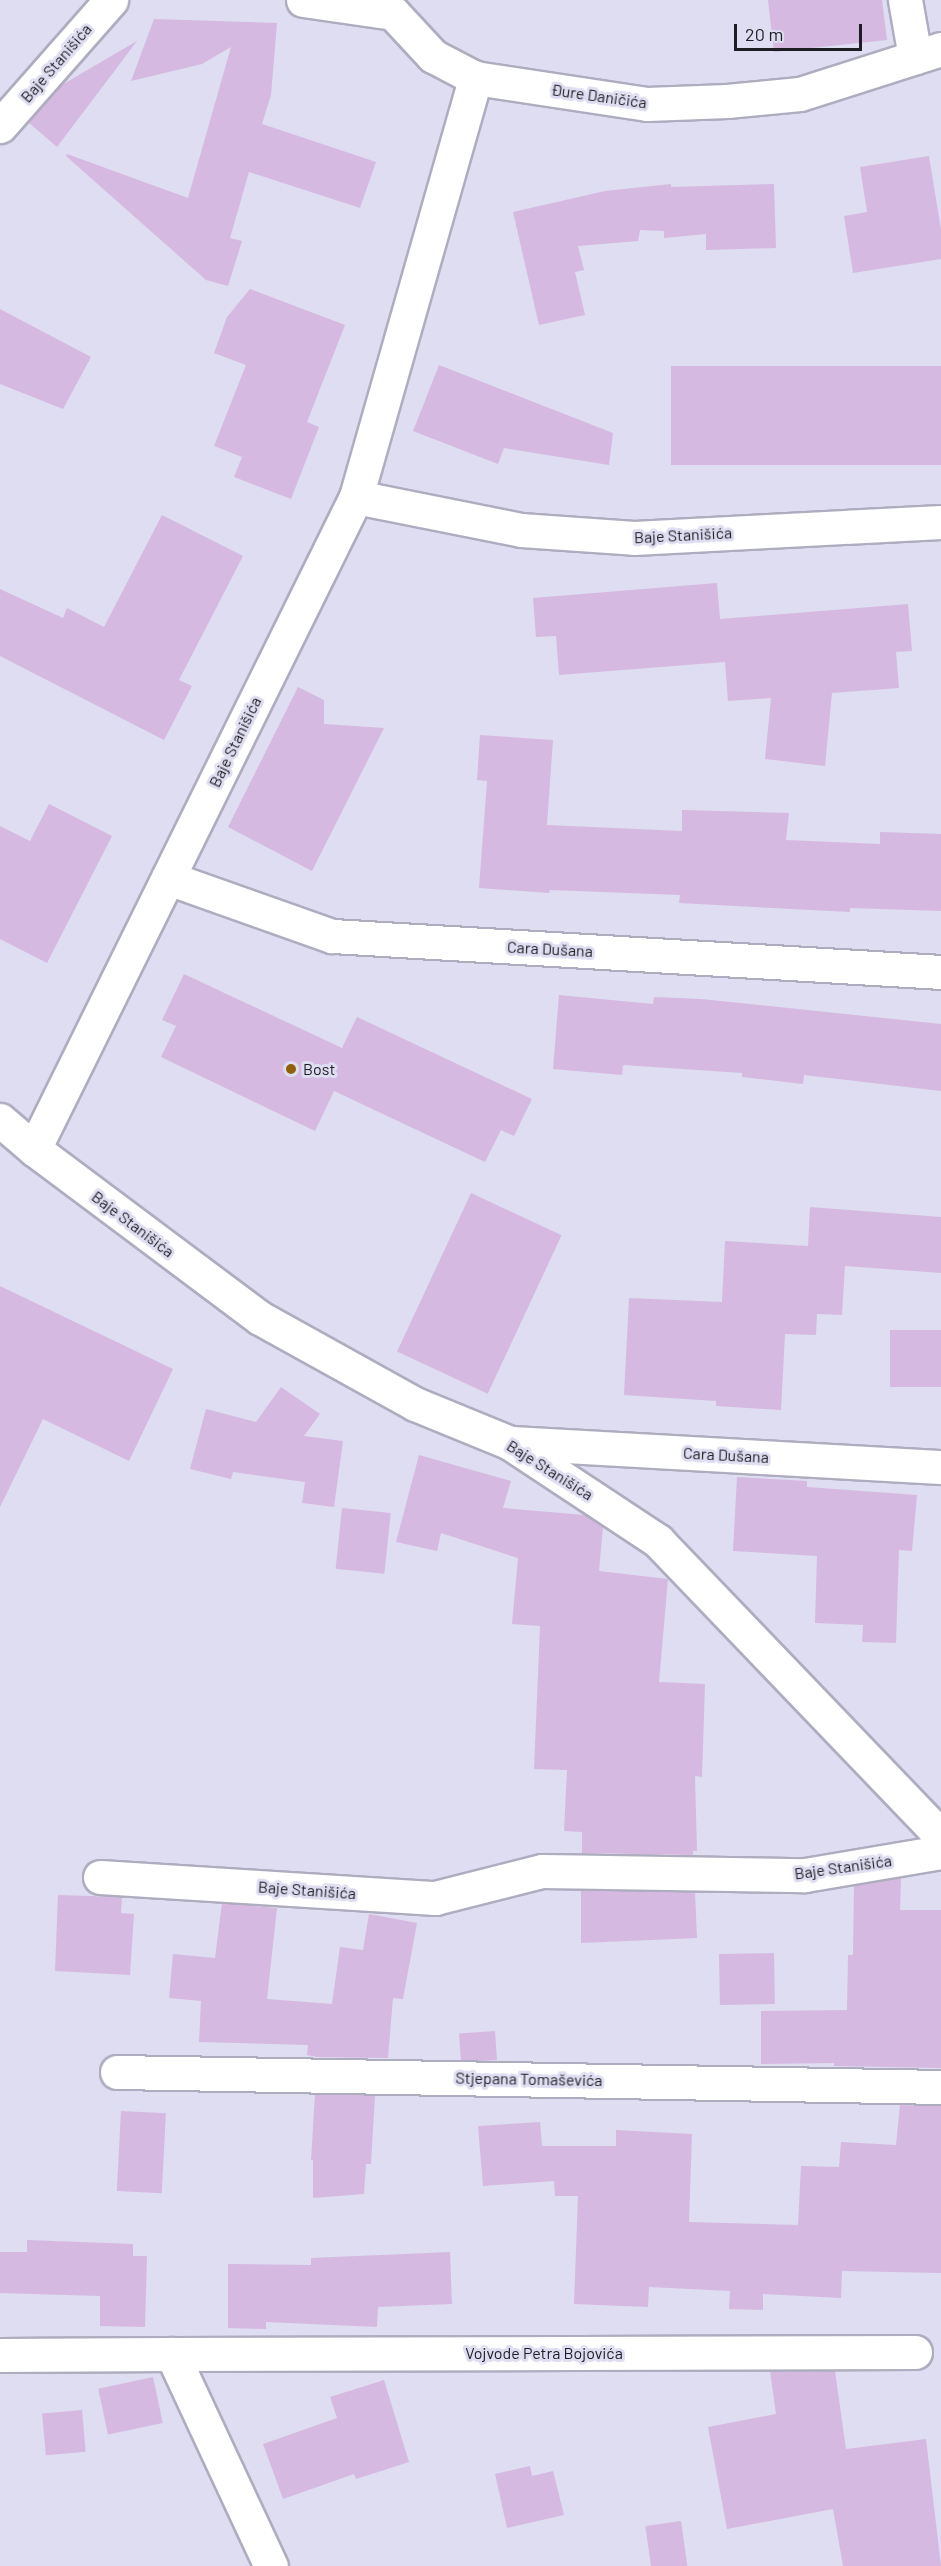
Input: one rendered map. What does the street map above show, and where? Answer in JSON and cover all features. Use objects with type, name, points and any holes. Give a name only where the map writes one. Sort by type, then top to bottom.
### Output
[{"type":"street","name":"Baje Stanišića","points":[[0,126],[111,0]]},
{"type":"street","name":"Đure Daničića","points":[[303,0],[395,7],[433,56],[475,78],[646,104],[727,101],[800,94],[928,53],[905,0]]},
{"type":"street","name":"Baje Stanišića","points":[[34,1149],[356,497],[475,78]]},
{"type":"street","name":"Baje Stanišića","points":[[356,497],[521,530],[634,538],[941,522]]},
{"type":"street","name":"Cara Dušana","points":[[168,878],[332,936],[941,972]]},
{"type":"street","name":"Baje Stanišića","points":[[0,1120],[34,1149],[260,1318],[415,1404],[510,1443],[658,1541],[941,1836]]},
{"type":"street","name":"Cara Dušana","points":[[510,1443],[941,1467]]},
{"type":"street","name":"Baje Stanišića","points":[[99,1877],[435,1898],[542,1871],[805,1875],[941,1852]]},
{"type":"street","name":"Stjepana Tomaševića","points":[[117,2072],[941,2087]]},
{"type":"street","name":"Vojvode Petra Bojovića","points":[[0,2355],[915,2352]]},
{"type":"street","points":[[172,2354],[271,2566]]},
{"type":"building","points":[[768,0],[882,0],[887,40],[774,52]]},
{"type":"building","points":[[154,19],[277,23],[271,95],[262,124],[376,162],[360,208],[249,172],[230,238],[242,241],[228,286],[206,280],[66,156],[67,154],[188,198],[231,47],[202,64],[131,81]]},
{"type":"building","points":[[137,41],[57,147],[28,122],[60,86]]},
{"type":"building","points":[[929,156],[941,230],[941,259],[853,273],[844,216],[867,212],[860,167]]},
{"type":"building","points":[[671,184],[671,187],[774,184],[776,248],[706,250],[706,234],[664,238],[664,231],[640,230],[638,241],[578,246],[584,270],[575,272],[585,315],[539,325],[513,212],[605,191]]},
{"type":"building","points":[[250,289],[345,325],[307,422],[319,427],[291,499],[234,477],[242,457],[214,446],[246,365],[214,353],[227,317]]},
{"type":"building","points":[[0,309],[91,357],[63,409],[0,384]]},
{"type":"building","points":[[439,365],[613,433],[609,465],[504,448],[498,464],[413,431]]},
{"type":"building","points":[[671,366],[941,366],[941,465],[671,465]]},
{"type":"building","points":[[162,515],[243,556],[179,680],[192,686],[164,740],[0,656],[0,589],[63,618],[67,608],[104,627]]},
{"type":"building","points":[[717,583],[720,619],[908,604],[912,651],[896,652],[899,688],[832,693],[825,766],[765,759],[771,698],[728,701],[725,662],[559,675],[556,636],[536,637],[533,598]]},
{"type":"building","points":[[298,687],[324,700],[324,724],[384,728],[312,871],[228,827]]},
{"type":"building","points":[[480,735],[553,740],[547,825],[682,831],[682,810],[789,813],[786,840],[880,844],[880,832],[941,834],[941,911],[850,908],[850,912],[679,903],[680,895],[550,890],[549,893],[479,888],[487,781],[477,780]]},
{"type":"building","points":[[49,804],[112,836],[47,963],[0,939],[0,826],[30,841]]},
{"type":"building","points":[[184,974],[342,1048],[357,1017],[532,1099],[514,1136],[501,1130],[485,1162],[334,1091],[315,1131],[161,1057],[176,1026],[162,1020]]},
{"type":"building","points":[[559,995],[653,1004],[654,997],[701,999],[941,1024],[941,1091],[804,1075],[803,1084],[742,1077],[742,1073],[623,1065],[622,1075],[553,1069]]},
{"type":"building","points":[[471,1193],[562,1235],[488,1394],[397,1352]]},
{"type":"building","points":[[810,1207],[941,1217],[941,1273],[845,1266],[842,1315],[817,1314],[816,1335],[785,1334],[781,1410],[716,1406],[716,1401],[624,1395],[629,1298],[722,1302],[725,1241],[808,1246]]},
{"type":"building","points":[[0,1286],[173,1369],[129,1461],[43,1419],[0,1507]]},
{"type":"building","points":[[890,1330],[941,1330],[941,1387],[890,1387]]},
{"type":"building","points":[[281,1387],[320,1414],[304,1436],[343,1441],[334,1507],[302,1503],[305,1482],[233,1472],[231,1479],[190,1469],[206,1409],[256,1422]]},
{"type":"building","points":[[419,1455],[511,1481],[503,1508],[584,1515],[603,1527],[599,1571],[668,1579],[659,1682],[705,1684],[702,1777],[695,1776],[697,1851],[693,1851],[693,1855],[582,1853],[582,1832],[564,1831],[567,1770],[534,1769],[540,1626],[512,1624],[518,1558],[441,1533],[437,1551],[396,1542]]},
{"type":"building","points":[[737,1477],[807,1481],[807,1487],[917,1495],[912,1551],[899,1550],[896,1643],[862,1642],[863,1625],[815,1623],[817,1556],[733,1551]]},
{"type":"building","points":[[342,1508],[391,1513],[384,1574],[336,1569]]},
{"type":"building","points":[[901,1878],[900,1910],[941,1910],[941,2068],[834,2066],[834,2063],[761,2064],[761,2011],[847,2010],[848,1955],[853,1955],[854,1886]]},
{"type":"building","points":[[581,1890],[695,1892],[697,1938],[581,1943]]},
{"type":"building","points":[[58,1895],[122,1897],[121,1913],[134,1914],[130,1975],[55,1971]]},
{"type":"building","points":[[222,1903],[277,1908],[267,1999],[332,2004],[340,1947],[363,1950],[369,1914],[417,1923],[403,1999],[393,1998],[388,2058],[317,2057],[307,2055],[308,2045],[199,2042],[201,2001],[169,1998],[173,1954],[215,1958]]},
{"type":"building","points":[[774,1953],[775,2004],[720,2005],[719,1954]]},
{"type":"building","points":[[495,2031],[497,2060],[461,2062],[459,2034]]},
{"type":"building","points":[[315,2094],[375,2095],[371,2164],[366,2164],[364,2194],[313,2198],[313,2160],[311,2160]]},
{"type":"building","points":[[900,2105],[941,2106],[941,2273],[842,2271],[841,2298],[763,2294],[763,2310],[729,2309],[730,2291],[649,2287],[648,2307],[574,2304],[578,2196],[555,2196],[554,2181],[483,2186],[478,2126],[540,2122],[542,2146],[616,2146],[616,2130],[692,2134],[689,2222],[798,2225],[801,2166],[839,2167],[841,2142],[896,2145]]},
{"type":"building","points":[[121,2111],[166,2113],[162,2193],[117,2191]]},
{"type":"building","points":[[27,2240],[133,2244],[133,2256],[147,2256],[145,2327],[100,2326],[100,2296],[0,2293],[0,2252],[27,2252]]},
{"type":"building","points":[[450,2252],[452,2304],[378,2307],[377,2327],[266,2322],[266,2329],[228,2328],[228,2264],[311,2265],[311,2258]]},
{"type":"building","points":[[770,2371],[835,2371],[846,2449],[926,2439],[941,2566],[843,2566],[833,2509],[727,2529],[708,2427],[776,2414]]},
{"type":"building","points":[[153,2377],[163,2423],[108,2435],[98,2389]]},
{"type":"building","points":[[384,2380],[409,2462],[356,2479],[354,2474],[283,2499],[263,2444],[337,2418],[330,2397]]},
{"type":"building","points":[[82,2410],[86,2452],[46,2455],[42,2413]]},
{"type":"building","points":[[530,2466],[532,2476],[553,2471],[564,2515],[507,2528],[495,2474]]},
{"type":"building","points":[[681,2521],[687,2566],[651,2566],[645,2526]]},
{"type":"place","name":"Bost","points":[[291,1069]]}]
